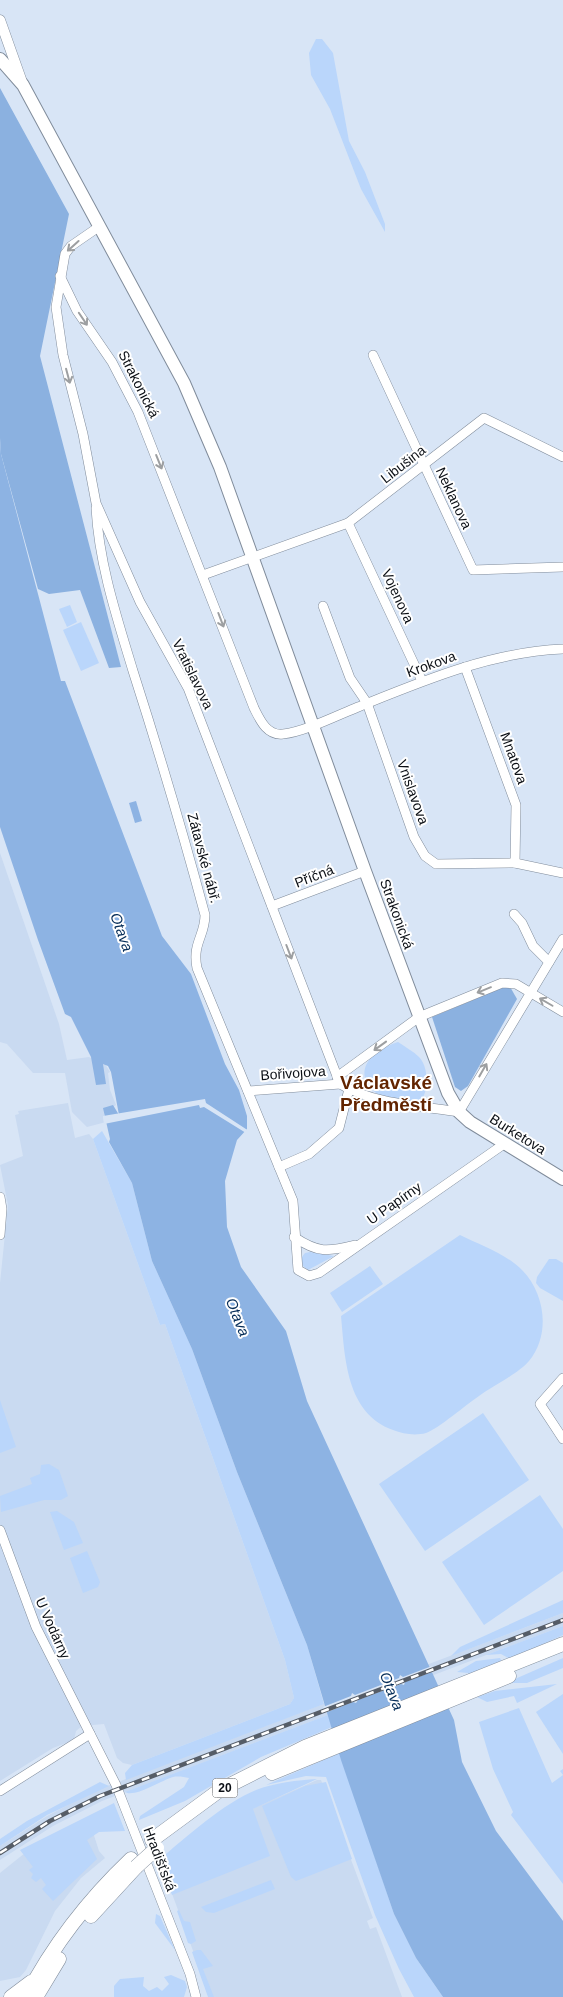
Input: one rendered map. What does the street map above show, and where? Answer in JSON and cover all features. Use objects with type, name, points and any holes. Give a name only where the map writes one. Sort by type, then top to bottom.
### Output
[{"type":"highway","name":"20","points":[[472,1685],[563,1644]]},
{"type":"highway","name":"20","points":[[26,1997],[38,1974],[84,1911],[155,1844],[220,1790],[307,1751],[472,1685],[563,1653]]},
{"type":"highway","name":"20","points":[[36,1997],[53,1969],[95,1911],[134,1863]]},
{"type":"highway","points":[[46,1997],[53,1969]]},
{"type":"highway","points":[[11,1997],[38,1974]]},
{"type":"main road","name":"Strakonická","points":[[0,60],[24,85],[184,382],[220,467],[365,871],[442,1078],[459,1112]]},
{"type":"main road","name":"Burketova","points":[[459,1112],[504,1144],[563,1179]]},
{"type":"street","points":[[0,20],[24,85]]},
{"type":"street","points":[[60,276],[65,254],[71,246],[100,226]]},
{"type":"street","name":"Vratislavova","points":[[60,276],[56,307],[63,355],[84,434],[96,503],[140,602],[188,688],[338,1080]]},
{"type":"street","name":"Strakonická","points":[[60,276],[77,311],[112,362],[138,412],[204,575],[261,724],[273,733],[283,734],[313,724]]},
{"type":"street","name":"Neklanova","points":[[373,355],[473,570],[563,566]]},
{"type":"street","name":"Libušina","points":[[253,557],[348,522],[484,418],[563,457]]},
{"type":"street","name":"Zátavské nábř.","points":[[96,503],[98,540],[121,633],[165,780],[179,816],[205,915],[205,922],[196,949],[197,968],[293,1201],[294,1237],[298,1270]]},
{"type":"street","name":"Vojenova","points":[[348,522],[422,682]]},
{"type":"street","points":[[204,575],[253,557]]},
{"type":"street","name":"Vnislavova","points":[[323,606],[350,678],[367,703],[414,837],[425,856],[436,864],[515,863],[563,873]]},
{"type":"street","name":"Krokova","points":[[313,724],[465,667],[520,653],[563,649]]},
{"type":"street","name":"Mnatova","points":[[465,667],[516,805],[515,863]]},
{"type":"street","name":"Příčná","points":[[272,906],[365,871]]},
{"type":"street","points":[[514,914],[522,923],[532,946],[549,962]]},
{"type":"street","points":[[563,938],[529,992],[459,1112],[377,1098],[349,1089],[338,1080],[420,1017],[507,982],[529,992],[563,1012]]},
{"type":"street","name":"Bořivojova","points":[[248,1090],[338,1080]]},
{"type":"street","points":[[279,1166],[309,1154],[339,1128],[349,1089]]},
{"type":"street","name":"U Papírny","points":[[298,1270],[309,1276],[319,1273],[504,1144]]},
{"type":"street","points":[[0,1197],[2,1209],[0,1235]]},
{"type":"street","points":[[294,1237],[309,1247],[324,1251],[359,1244]]},
{"type":"street","points":[[563,1378],[540,1404],[563,1439]]},
{"type":"street","name":"U Vodárny","points":[[0,1530],[36,1627],[90,1734]]},
{"type":"street","points":[[0,1791],[90,1734]]},
{"type":"street","name":"Hradišťská","points":[[90,1734],[116,1786],[190,1974],[196,1997]]},
{"type":"shaded area","points":[[316,39],[322,39],[333,53],[349,141],[365,172],[385,224],[385,232],[361,189],[330,109],[311,75],[309,53]]},
{"type":"shaded area","points":[[0,88],[69,214],[40,356],[121,667],[109,668],[80,590],[49,594],[38,589],[1,454]]},
{"type":"shaded area","points":[[70,605],[77,622],[67,627],[59,609]]},
{"type":"shaded area","points":[[81,622],[99,663],[81,671],[63,630]]},
{"type":"shaded area","points":[[0,853],[59,1024],[67,1060],[89,1057],[105,1064],[110,1072],[108,1073],[110,1090],[116,1105],[104,1113],[106,1122],[87,1127],[72,1112],[65,1073],[33,1073],[7,1044],[0,1042]]},
{"type":"shaded area","points":[[509,985],[517,999],[468,1086],[461,1091],[455,1087],[432,1017]]},
{"type":"shaded area","points":[[398,1042],[417,1055],[422,1061],[426,1071],[426,1089],[422,1099],[404,1101],[388,1099],[375,1092],[367,1083],[364,1073],[368,1062],[379,1051]]},
{"type":"shaded area","points":[[68,1103],[75,1138],[89,1134],[93,1139],[160,1325],[165,1324],[285,1660],[294,1698],[290,1704],[132,1765],[123,1763],[117,1758],[104,1724],[82,1726],[76,1731],[74,1740],[53,1748],[0,1781],[0,1283],[8,1205],[0,1165],[23,1156],[15,1115],[19,1114],[18,1111]]},
{"type":"shaded area","points":[[102,1131],[132,1183],[152,1261],[192,1349],[237,1472],[307,1645],[324,1704],[126,1780],[125,1773],[132,1765],[290,1704],[294,1698],[285,1660],[165,1324],[160,1325],[93,1139]]},
{"type":"shaded area","points":[[460,1235],[501,1255],[524,1272],[538,1296],[542,1309],[541,1337],[525,1366],[479,1396],[438,1427],[422,1434],[409,1434],[393,1430],[377,1422],[357,1398],[347,1366],[341,1316]]},
{"type":"shaded area","points":[[310,1252],[334,1256],[308,1270],[303,1266],[301,1258],[305,1253]]},
{"type":"shaded area","points":[[549,1259],[556,1259],[563,1263],[563,1301],[540,1288],[536,1283],[537,1277]]},
{"type":"shaded area","points":[[370,1266],[383,1284],[342,1312],[330,1293]]},
{"type":"shaded area","points":[[0,1400],[16,1447],[0,1453]]},
{"type":"shaded area","points":[[483,1413],[529,1480],[425,1551],[379,1484]]},
{"type":"shaded area","points":[[49,1464],[59,1470],[68,1496],[61,1500],[44,1500],[1,1512],[0,1496],[32,1484],[30,1478],[40,1474],[41,1465]]},
{"type":"shaded area","points":[[540,1495],[563,1529],[563,1571],[484,1625],[442,1562]]},
{"type":"shaded area","points":[[57,1511],[74,1522],[83,1543],[64,1550],[50,1512]]},
{"type":"shaded area","points":[[87,1551],[100,1582],[98,1587],[83,1593],[70,1558]]},
{"type":"shaded area","points":[[563,1600],[563,1613],[451,1656],[460,1647]]},
{"type":"shaded area","points":[[563,1613],[563,1626],[102,1801],[53,1826],[0,1860],[0,1846],[47,1816],[97,1790]]},
{"type":"shaded area","points":[[563,1626],[563,1635],[510,1659],[501,1654],[486,1655]]},
{"type":"shaded area","points":[[500,1658],[502,1662],[469,1675],[468,1673],[457,1672],[476,1661]]},
{"type":"shaded area","points":[[563,1658],[563,1668],[527,1683],[506,1683]]},
{"type":"shaded area","points":[[557,1684],[517,1703],[514,1696],[487,1702],[477,1697],[495,1691]]},
{"type":"shaded area","points":[[563,1694],[563,1754],[536,1712]]},
{"type":"shaded area","points":[[519,1708],[552,1783],[563,1775],[563,1884],[511,1815],[513,1812],[493,1769],[479,1722]]},
{"type":"shaded area","points":[[328,1715],[332,1727],[261,1757],[185,1801],[139,1820],[140,1816],[184,1787],[189,1778],[173,1777],[142,1791],[135,1793],[125,1792]]},
{"type":"shaded area","points":[[340,1753],[394,1914],[416,1958],[443,1997],[414,1997],[399,1969],[375,1915],[326,1777],[306,1776],[266,1785]]},
{"type":"shaded area","points":[[317,1779],[253,1809],[270,1856],[172,1895],[159,1860],[193,1831],[231,1803],[256,1790],[286,1782]]},
{"type":"shaded area","points":[[317,1780],[321,1780],[373,1918],[367,1921],[370,1929],[376,1927],[402,1997],[210,1997],[160,1861],[234,1817]]},
{"type":"shaded area","points":[[100,1782],[109,1786],[47,1815],[0,1846],[0,1839],[27,1821]]},
{"type":"shaded area","points":[[326,1782],[352,1859],[296,1881],[291,1877],[262,1806],[305,1786]]},
{"type":"shaded area","points":[[114,1803],[125,1831],[99,1832],[87,1840],[97,1859],[53,1901],[42,1889],[46,1885],[41,1878],[36,1882],[31,1878],[33,1874],[29,1870],[33,1867],[20,1850]]},
{"type":"shaded area","points":[[90,1823],[99,1851],[105,1858],[81,1878],[55,1911],[26,1970],[20,1977],[0,1981],[0,1873],[25,1853]]},
{"type":"shaded area","points":[[271,1880],[275,1889],[214,1913],[206,1912],[201,1907]]},
{"type":"shaded area","points":[[179,1910],[184,1921],[190,1922],[196,1941],[191,1944],[188,1943],[177,1911]]},
{"type":"shaded area","points":[[156,1914],[160,1916],[175,1950],[155,1923]]},
{"type":"shaded area","points":[[201,1950],[213,1966],[203,1969],[214,1997],[208,1997],[192,1952]]},
{"type":"shaded area","points":[[171,1975],[185,1981],[187,1987],[184,1997],[114,1997],[114,1986],[120,1979],[144,1977],[143,1986],[149,1991],[157,1987],[162,1991],[169,1984],[164,1977]]},
{"type":"water","name":"Otava","points":[[0,438],[1,454],[61,681],[65,681],[162,936],[191,974],[225,1064],[239,1090],[247,1116],[247,1129],[237,1140],[225,1181],[227,1227],[241,1267],[286,1331],[307,1401],[454,1720],[462,1762],[496,1831],[563,1921],[563,1997],[443,1997],[416,1958],[394,1914],[341,1760],[307,1645],[237,1472],[192,1349],[152,1261],[132,1183],[109,1142],[110,1139],[103,1108],[113,1105],[119,1115],[111,1072],[108,1066],[103,1064],[106,1084],[96,1085],[91,1057],[71,1017],[65,1014],[0,827]]},
{"type":"water","points":[[136,801],[142,821],[135,823],[129,803]]},
{"type":"pier","points":[[205,1099],[206,1103],[249,1131],[246,1133],[204,1107],[200,1108],[199,1105],[104,1124],[103,1116]]},
{"type":"pier","points":[[432,1666],[435,1671],[405,1682],[404,1685],[401,1684],[358,1700],[356,1703],[353,1702],[325,1713],[323,1707],[351,1696],[352,1693],[355,1695],[399,1678],[400,1675],[403,1677]]},
{"type":"railway","points":[[0,1853],[50,1821],[100,1796],[563,1620]]},
{"type":"district","name":"Václavské Předměstí","points":[[386,1093]]}]
